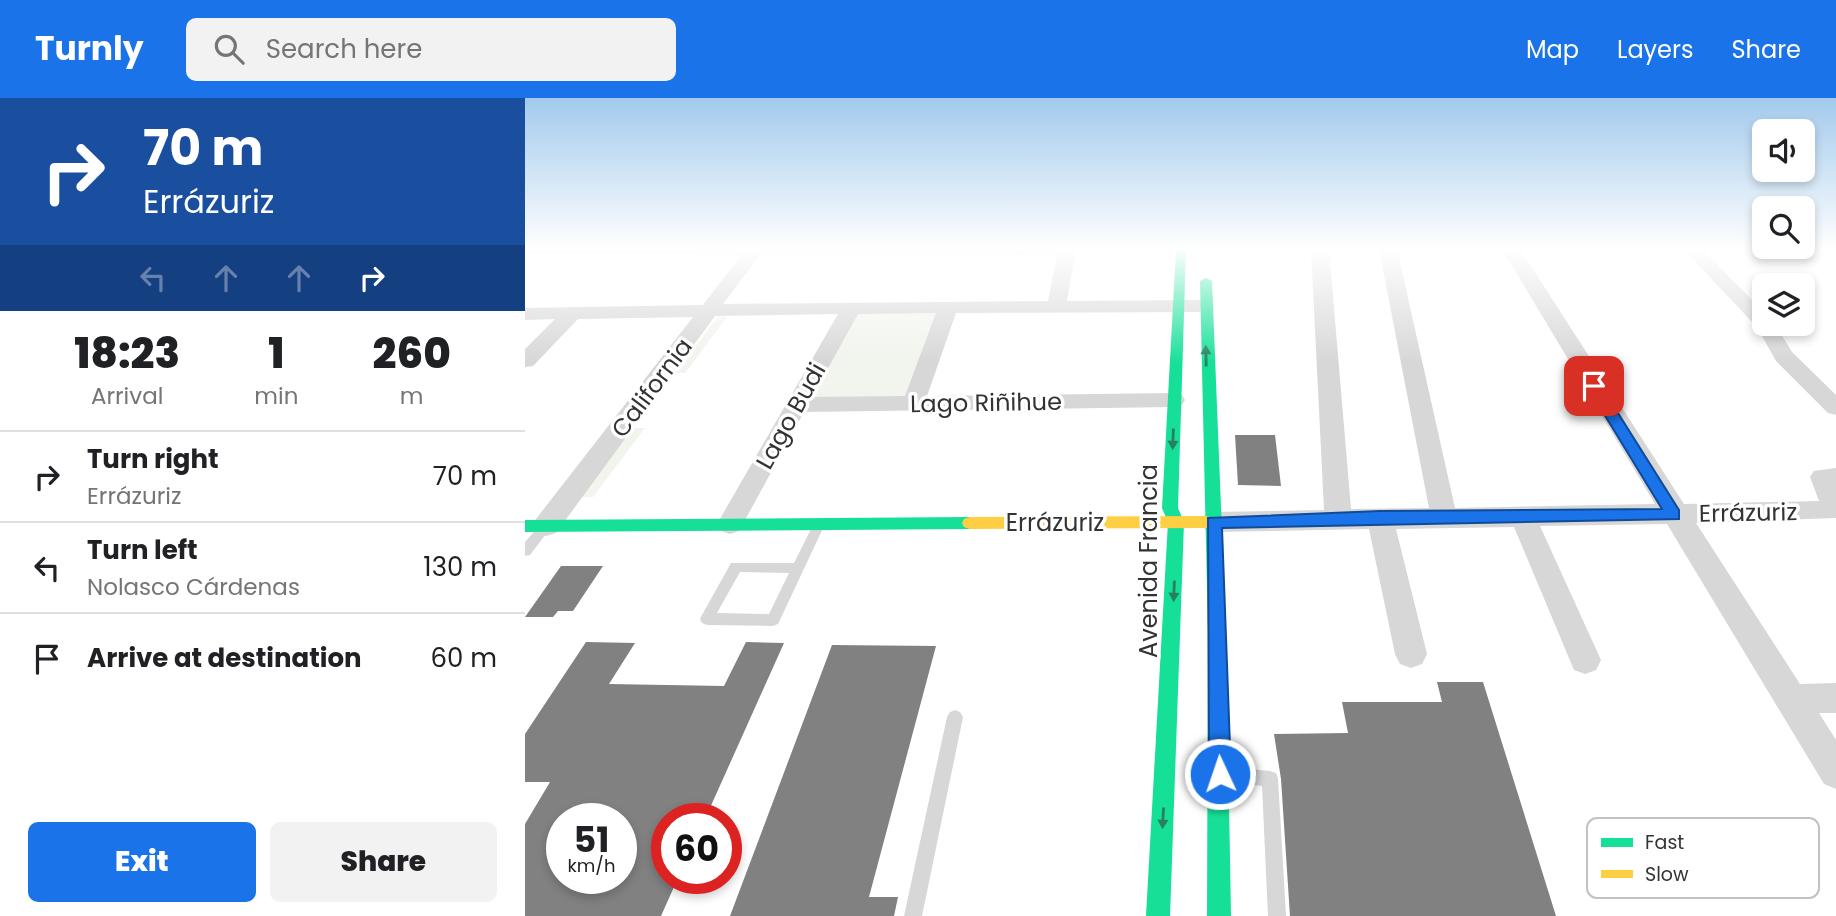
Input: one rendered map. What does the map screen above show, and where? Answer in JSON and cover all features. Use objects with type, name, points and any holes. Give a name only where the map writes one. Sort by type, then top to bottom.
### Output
[{"type":"main road","name":"Avenida Francia","points":[[1158,916],[1176,523],[1170,508],[1180,287]]},
{"type":"main road","points":[[1205,287],[1207,407],[1214,522],[1210,716],[1220,774],[1219,916]]},
{"type":"main road","points":[[1178,357],[1191,367],[1207,407]]},
{"type":"main road","name":"Errázuriz","points":[[535,526],[1214,522]]},
{"type":"main road","points":[[1170,690],[1182,708]]},
{"type":"street","name":"California","points":[[535,526],[728,287]]},
{"type":"street","points":[[1056,308],[1060,287]]},
{"type":"street","points":[[1322,287],[1338,518]]},
{"type":"street","points":[[1396,287],[1444,518]]},
{"type":"street","points":[[1535,287],[1836,772]]},
{"type":"street","points":[[1730,287],[1752,310]]},
{"type":"street","points":[[525,314],[851,308],[1205,306]]},
{"type":"street","name":"Lago Budi","points":[[730,524],[851,308]]},
{"type":"street","points":[[913,404],[949,308]]},
{"type":"street","points":[[525,361],[573,313]]},
{"type":"street","points":[[1772,336],[1784,356],[1836,408]]},
{"type":"street","name":"Lago Riñihue","points":[[799,405],[1174,400]]},
{"type":"street","name":"Errázuriz","points":[[1214,522],[1828,511],[1833,499],[1823,477],[1836,477]]},
{"type":"street","points":[[1522,515],[1585,660]]},
{"type":"street","points":[[1380,517],[1411,654]]},
{"type":"street","points":[[1792,699],[1836,698]]},
{"type":"lane","points":[[798,568],[736,567],[707,618],[773,620],[798,568],[819,524]]},
{"type":"lane","points":[[525,551],[535,526]]},
{"type":"lane","points":[[913,916],[955,717]]},
{"type":"lane","points":[[1220,774],[1270,779],[1277,916]]},
{"type":"shaded area","points":[[855,311],[941,311],[906,402],[808,398]]},
{"type":"shaded area","points":[[718,317],[727,317],[685,373],[675,373]]},
{"type":"shaded area","points":[[633,428],[645,428],[593,497],[580,497]]},
{"type":"building","points":[[1235,435],[1275,435],[1281,486],[1238,485]]},
{"type":"building","points":[[561,566],[603,566],[573,611],[558,611],[553,617],[525,617]]},
{"type":"building","points":[[586,642],[635,643],[609,684],[724,686],[746,642],[784,643],[712,803],[651,803],[651,894],[671,894],[661,916],[525,916],[525,824],[550,782],[525,782],[525,734]]},
{"type":"building","points":[[832,645],[936,646],[869,897],[898,897],[894,916],[730,916],[738,894],[742,894],[742,884]]},
{"type":"building","points":[[1437,682],[1483,682],[1556,916],[1290,916],[1281,779],[1274,734],[1348,733],[1342,702],[1442,702]]},
{"type":"traffic: fast","points":[[1158,916],[1176,522],[1170,508],[1179,287]]},
{"type":"traffic: fast","points":[[1206,287],[1217,632],[1219,916]]},
{"type":"traffic: fast","points":[[525,526],[970,523]]},
{"type":"traffic: slow","points":[[970,523],[1206,522]]},
{"type":"route","points":[[1220,774],[1214,522],[1380,517],[1674,514],[1594,386]]}]
